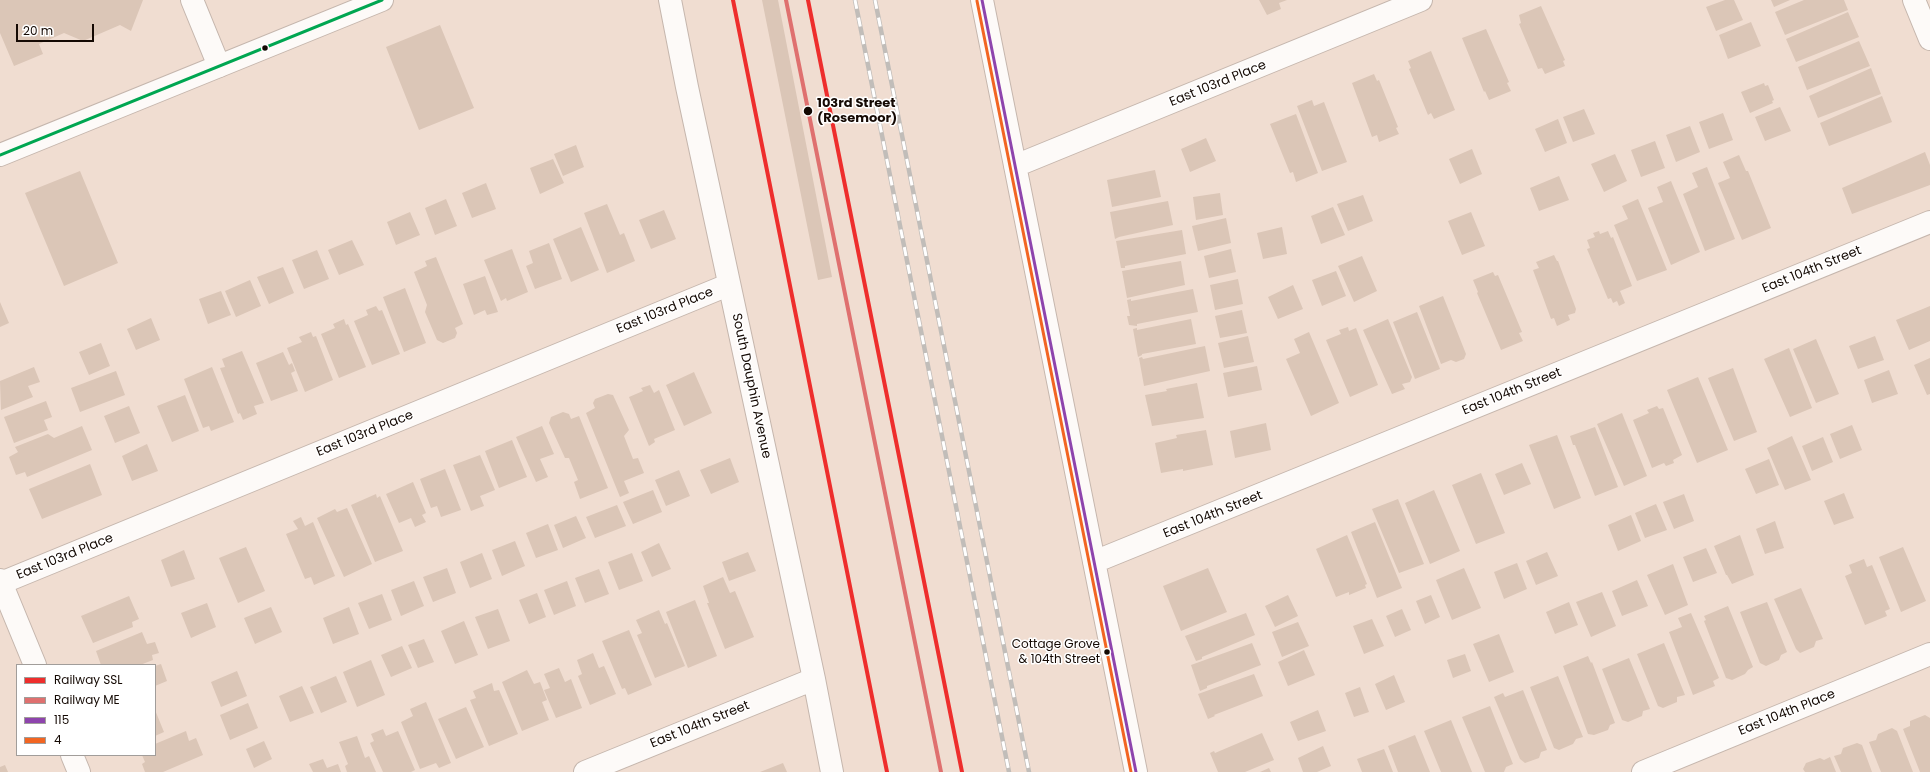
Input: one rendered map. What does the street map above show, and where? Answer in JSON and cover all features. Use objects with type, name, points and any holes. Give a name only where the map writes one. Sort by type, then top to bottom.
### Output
[{"type":"street","points":[[192,0],[219,66]]},
{"type":"street","points":[[0,155],[382,0]]},
{"type":"street","name":"South Dauphin Avenue","points":[[670,0],[728,285],[814,679],[832,772]]},
{"type":"street","points":[[982,0],[1136,772]]},
{"type":"street","name":"East 103rd Place","points":[[1015,166],[1421,0]]},
{"type":"street","points":[[1914,0],[1930,39]]},
{"type":"street","name":"East 104th Street","points":[[1094,562],[1930,222]]},
{"type":"street","name":"East 103rd Place","points":[[1,581],[728,285]]},
{"type":"street","points":[[1,581],[35,664]]},
{"type":"street","name":"East 104th Place","points":[[1643,772],[1930,654]]},
{"type":"street","name":"East 104th Street","points":[[585,772],[814,679]]},
{"type":"street","points":[[72,756],[79,772]]},
{"type":"building","points":[[0,0],[143,0],[131,31],[120,25],[83,41],[64,33],[39,44],[43,54],[14,66],[0,33]]},
{"type":"building","points":[[762,0],[778,0],[832,277],[818,280]]},
{"type":"building","points":[[1259,0],[1287,0],[1279,3],[1281,9],[1267,15]]},
{"type":"building","points":[[1725,0],[1734,0],[1743,20],[1716,31],[1706,7]]},
{"type":"building","points":[[1771,0],[1790,0],[1774,7]]},
{"type":"building","points":[[1804,0],[1844,0],[1848,10],[1785,35],[1775,12]]},
{"type":"building","points":[[1541,6],[1565,60],[1563,61],[1565,66],[1545,74],[1542,68],[1538,69],[1519,24],[1521,23],[1519,15]]},
{"type":"building","points":[[1848,12],[1859,37],[1796,62],[1786,39]]},
{"type":"building","points":[[1751,22],[1761,46],[1728,59],[1719,35]]},
{"type":"building","points":[[440,25],[474,108],[419,130],[386,47]]},
{"type":"building","points":[[1486,29],[1509,82],[1507,83],[1511,91],[1489,100],[1485,91],[1484,92],[1462,38]]},
{"type":"building","points":[[1859,41],[1870,66],[1807,90],[1798,67]]},
{"type":"building","points":[[1431,51],[1455,110],[1434,119],[1431,113],[1428,115],[1409,69],[1411,68],[1408,61]]},
{"type":"building","points":[[1871,68],[1881,94],[1818,118],[1809,96]]},
{"type":"building","points":[[1374,74],[1377,81],[1379,80],[1398,127],[1396,128],[1399,134],[1379,142],[1377,135],[1372,137],[1352,83]]},
{"type":"building","points":[[1764,83],[1765,86],[1768,85],[1774,100],[1772,101],[1773,103],[1750,113],[1741,92]]},
{"type":"building","points":[[1882,96],[1892,122],[1829,146],[1820,123]]},
{"type":"building","points":[[1312,100],[1314,106],[1324,102],[1347,162],[1322,171],[1297,106]]},
{"type":"building","points":[[1780,107],[1791,131],[1765,141],[1755,117]]},
{"type":"building","points":[[1584,109],[1595,134],[1573,142],[1563,117]]},
{"type":"building","points":[[1723,113],[1733,140],[1709,149],[1699,122]]},
{"type":"building","points":[[1296,114],[1318,173],[1296,182],[1293,172],[1290,173],[1270,124]]},
{"type":"building","points":[[1558,119],[1567,143],[1545,152],[1535,129]]},
{"type":"building","points":[[1690,126],[1700,152],[1676,162],[1666,135]]},
{"type":"building","points":[[1206,138],[1216,161],[1190,172],[1181,149]]},
{"type":"building","points":[[1655,141],[1665,168],[1641,177],[1631,150]]},
{"type":"building","points":[[576,145],[584,167],[563,176],[554,154]]},
{"type":"building","points":[[1472,149],[1482,174],[1460,184],[1449,159]]},
{"type":"building","points":[[1925,152],[1930,165],[1930,185],[1852,214],[1842,188]]},
{"type":"building","points":[[1615,154],[1627,181],[1604,192],[1591,164]]},
{"type":"building","points":[[1739,155],[1746,171],[1748,171],[1771,228],[1742,240],[1718,183],[1730,178],[1723,162]]},
{"type":"building","points":[[553,159],[564,183],[540,194],[530,168]]},
{"type":"building","points":[[1707,167],[1735,239],[1705,251],[1683,194],[1698,187],[1692,173]]},
{"type":"building","points":[[1155,170],[1161,197],[1112,207],[1107,180]]},
{"type":"building","points":[[80,171],[118,263],[64,286],[25,193]]},
{"type":"building","points":[[1559,176],[1569,200],[1539,211],[1530,188]]},
{"type":"building","points":[[1671,181],[1700,252],[1671,265],[1648,208],[1663,202],[1657,187]]},
{"type":"building","points":[[486,183],[496,209],[472,218],[462,193]]},
{"type":"building","points":[[1220,193],[1223,215],[1196,220],[1193,197]]},
{"type":"building","points":[[1363,195],[1373,221],[1348,231],[1337,204]]},
{"type":"building","points":[[446,199],[457,226],[435,235],[425,208]]},
{"type":"building","points":[[1638,199],[1667,270],[1637,281],[1614,225],[1628,219],[1622,206]]},
{"type":"building","points":[[1168,201],[1173,225],[1115,239],[1110,212]]},
{"type":"building","points":[[607,204],[620,235],[624,233],[635,261],[607,273],[584,213]]},
{"type":"building","points":[[1333,207],[1345,235],[1321,244],[1311,216]]},
{"type":"building","points":[[664,210],[676,239],[651,249],[639,220]]},
{"type":"building","points":[[410,212],[420,235],[396,245],[387,222]]},
{"type":"building","points":[[1471,212],[1485,246],[1462,255],[1448,221]]},
{"type":"building","points":[[1226,218],[1231,243],[1198,251],[1192,226]]},
{"type":"building","points":[[581,227],[599,270],[571,282],[553,239]]},
{"type":"building","points":[[1282,227],[1287,254],[1263,259],[1257,233]]},
{"type":"building","points":[[1182,230],[1186,254],[1121,268],[1116,241]]},
{"type":"building","points":[[1599,231],[1600,234],[1608,231],[1611,238],[1613,237],[1632,286],[1620,291],[1625,303],[1619,306],[1617,301],[1613,303],[1611,298],[1608,299],[1587,249],[1590,248],[1587,240],[1595,237],[1593,233]]},
{"type":"building","points":[[352,240],[364,265],[339,275],[328,250]]},
{"type":"building","points":[[549,243],[562,279],[535,289],[526,266],[533,263],[529,251]]},
{"type":"building","points":[[512,249],[528,292],[507,301],[506,298],[501,301],[484,260]]},
{"type":"building","points":[[1231,249],[1236,272],[1209,278],[1204,256]]},
{"type":"building","points":[[317,250],[329,279],[304,289],[292,260]]},
{"type":"building","points":[[1554,255],[1558,261],[1576,309],[1575,313],[1568,315],[1570,320],[1557,326],[1554,318],[1551,319],[1533,270],[1539,268],[1536,262]]},
{"type":"building","points":[[1362,256],[1377,291],[1354,302],[1338,266]]},
{"type":"building","points":[[436,257],[463,324],[455,328],[457,333],[455,338],[443,343],[437,340],[425,312],[427,305],[414,272],[427,266],[425,261]]},
{"type":"building","points":[[1181,261],[1185,285],[1127,298],[1122,271]]},
{"type":"building","points":[[283,267],[294,293],[269,304],[257,277]]},
{"type":"building","points":[[1336,271],[1346,296],[1322,306],[1312,280]]},
{"type":"building","points":[[1493,272],[1495,276],[1498,275],[1522,332],[1519,333],[1523,341],[1501,350],[1473,280]]},
{"type":"building","points":[[485,276],[498,312],[487,315],[485,310],[474,315],[463,284]]},
{"type":"building","points":[[1238,279],[1243,304],[1215,310],[1210,285]]},
{"type":"building","points":[[250,280],[261,306],[236,317],[225,291]]},
{"type":"building","points":[[1293,285],[1303,309],[1278,319],[1268,297]]},
{"type":"building","points":[[405,288],[426,343],[404,352],[383,297]]},
{"type":"building","points":[[1193,289],[1198,312],[1137,324],[1137,326],[1129,325],[1127,316],[1130,316],[1127,300],[1131,299],[1131,301]]},
{"type":"building","points":[[221,291],[231,315],[208,324],[199,299]]},
{"type":"building","points":[[1443,296],[1466,354],[1464,359],[1456,362],[1451,360],[1441,364],[1419,306]]},
{"type":"building","points":[[0,302],[9,323],[0,327]]},
{"type":"building","points":[[376,306],[379,311],[382,310],[400,354],[372,365],[354,321],[368,315],[366,310]]},
{"type":"building","points":[[1930,306],[1930,341],[1909,350],[1896,320]]},
{"type":"building","points":[[1242,310],[1247,333],[1220,338],[1215,316]]},
{"type":"building","points":[[1417,312],[1440,369],[1415,379],[1393,322]]},
{"type":"building","points":[[151,318],[160,340],[136,350],[127,329]]},
{"type":"building","points":[[344,319],[346,325],[348,324],[366,367],[339,378],[321,334],[335,328],[333,324]]},
{"type":"building","points":[[1191,319],[1196,344],[1142,354],[1138,357],[1133,329],[1137,328],[1137,330]]},
{"type":"building","points":[[1388,319],[1412,377],[1410,382],[1402,384],[1405,389],[1392,394],[1363,330]]},
{"type":"building","points":[[1348,327],[1349,331],[1356,328],[1378,385],[1350,397],[1326,340],[1341,334],[1339,330]]},
{"type":"building","points":[[311,332],[313,337],[316,336],[333,380],[305,392],[287,348],[302,342],[299,337]]},
{"type":"building","points":[[1309,332],[1339,403],[1311,416],[1286,359],[1300,353],[1294,339]]},
{"type":"building","points":[[1248,336],[1254,362],[1224,368],[1218,343]]},
{"type":"building","points":[[1875,336],[1884,360],[1858,369],[1849,346]]},
{"type":"building","points":[[1816,339],[1839,394],[1816,403],[1793,349]]},
{"type":"building","points":[[101,343],[110,366],[89,375],[79,352]]},
{"type":"building","points":[[1205,346],[1210,371],[1144,386],[1139,358],[1142,357],[1143,359]]},
{"type":"building","points":[[1789,348],[1812,408],[1790,417],[1764,359]]},
{"type":"building","points":[[242,351],[264,403],[254,406],[257,414],[243,420],[240,413],[238,414],[220,368],[225,367],[222,359]]},
{"type":"building","points":[[283,352],[289,365],[292,363],[295,371],[291,373],[298,391],[271,401],[256,363]]},
{"type":"building","points":[[1930,358],[1930,394],[1927,395],[1914,365]]},
{"type":"building","points":[[1257,366],[1262,390],[1228,397],[1223,373]]},
{"type":"building","points":[[34,367],[40,382],[28,386],[33,397],[1,410],[0,381]]},
{"type":"building","points":[[212,367],[234,422],[211,431],[209,426],[203,428],[184,379]]},
{"type":"building","points":[[1733,368],[1757,432],[1734,441],[1708,378]]},
{"type":"building","points":[[1889,370],[1898,394],[1872,403],[1864,380]]},
{"type":"building","points":[[116,371],[125,395],[80,412],[71,388]]},
{"type":"building","points":[[694,372],[712,413],[684,426],[666,385]]},
{"type":"building","points":[[1698,377],[1728,450],[1697,463],[1667,390]]},
{"type":"building","points":[[1197,383],[1204,418],[1152,426],[1145,395]]},
{"type":"building","points":[[650,385],[654,393],[659,390],[675,430],[654,439],[655,442],[649,446],[629,397],[643,391],[641,388]]},
{"type":"building","points":[[608,394],[613,395],[629,430],[624,436],[633,459],[638,458],[644,473],[624,481],[629,493],[620,497],[586,413],[595,408],[593,403],[595,399]]},
{"type":"building","points":[[185,395],[199,431],[172,442],[157,406]]},
{"type":"building","points":[[46,401],[52,417],[44,420],[48,430],[14,443],[4,417]]},
{"type":"building","points":[[129,406],[140,433],[115,443],[104,416]]},
{"type":"building","points":[[1657,406],[1659,409],[1663,408],[1682,455],[1673,460],[1674,463],[1666,466],[1664,463],[1652,468],[1633,420],[1649,413],[1647,410]]},
{"type":"building","points":[[563,412],[569,414],[571,419],[579,416],[608,488],[580,499],[574,482],[578,480],[569,458],[565,458],[549,423],[551,417]]},
{"type":"building","points":[[1622,413],[1647,476],[1624,486],[1597,424]]},
{"type":"building","points":[[1266,423],[1271,450],[1235,458],[1230,431]]},
{"type":"building","points":[[1852,425],[1862,450],[1840,459],[1830,434]]},
{"type":"building","points":[[82,426],[92,450],[27,477],[25,472],[16,475],[9,457],[18,452],[15,447],[48,434],[54,438]]},
{"type":"building","points":[[542,426],[554,454],[540,459],[548,477],[536,482],[516,437]]},
{"type":"building","points":[[1595,427],[1618,487],[1595,496],[1570,436]]},
{"type":"building","points":[[1206,430],[1213,465],[1183,471],[1183,469],[1161,473],[1155,443],[1177,438],[1176,435]]},
{"type":"building","points":[[1557,435],[1581,498],[1554,509],[1529,445]]},
{"type":"building","points":[[1792,436],[1811,480],[1785,490],[1767,448]]},
{"type":"building","points":[[1823,437],[1833,462],[1812,471],[1802,446]]},
{"type":"building","points":[[512,440],[527,477],[499,488],[485,451]]},
{"type":"building","points":[[147,444],[158,471],[132,481],[122,456]]},
{"type":"building","points":[[480,455],[495,490],[480,496],[484,506],[471,511],[453,465]]},
{"type":"building","points":[[730,458],[739,482],[711,494],[700,470]]},
{"type":"building","points":[[1769,459],[1779,485],[1756,494],[1745,469]]},
{"type":"building","points":[[1522,463],[1531,484],[1504,495],[1495,474]]},
{"type":"building","points":[[90,464],[102,495],[42,519],[29,489]]},
{"type":"building","points":[[445,469],[461,510],[441,517],[437,506],[431,508],[420,479]]},
{"type":"building","points":[[679,470],[690,496],[666,506],[655,480]]},
{"type":"building","points":[[1481,473],[1505,533],[1476,544],[1452,485]]},
{"type":"building","points":[[413,482],[426,513],[422,515],[426,522],[415,527],[411,518],[399,523],[386,494]]},
{"type":"building","points":[[653,490],[662,512],[633,524],[623,502]]},
{"type":"building","points":[[1434,490],[1460,551],[1430,564],[1405,503]]},
{"type":"building","points":[[1844,493],[1854,518],[1834,525],[1824,501]]},
{"type":"building","points":[[376,494],[377,498],[380,496],[403,551],[375,562],[351,505]]},
{"type":"building","points":[[1684,494],[1694,521],[1674,529],[1663,502]]},
{"type":"building","points":[[1398,499],[1424,564],[1399,573],[1372,509]]},
{"type":"building","points":[[1656,504],[1667,530],[1645,538],[1635,513]]},
{"type":"building","points":[[617,505],[626,526],[595,538],[586,517]]},
{"type":"building","points":[[347,508],[372,564],[344,577],[317,518],[335,509],[337,512]]},
{"type":"building","points":[[1631,515],[1641,541],[1618,551],[1608,525]]},
{"type":"building","points":[[576,516],[586,538],[563,548],[554,525]]},
{"type":"building","points":[[301,517],[305,526],[313,522],[335,576],[314,585],[311,577],[305,579],[286,534],[298,529],[293,521]]},
{"type":"building","points":[[1775,521],[1784,548],[1765,554],[1756,529]]},
{"type":"building","points":[[1375,522],[1402,588],[1377,598],[1351,532]]},
{"type":"building","points":[[548,524],[558,550],[536,558],[526,533]]},
{"type":"building","points":[[1347,535],[1367,584],[1365,585],[1366,588],[1349,595],[1349,592],[1336,597],[1316,549]]},
{"type":"building","points":[[1740,535],[1754,575],[1732,584],[1726,575],[1714,546]]},
{"type":"building","points":[[515,541],[525,566],[502,576],[492,550]]},
{"type":"building","points":[[659,543],[671,569],[652,577],[641,552]]},
{"type":"building","points":[[246,547],[265,591],[238,603],[219,558]]},
{"type":"building","points":[[1903,547],[1926,601],[1901,612],[1879,557]]},
{"type":"building","points":[[1706,548],[1717,573],[1693,582],[1683,557]]},
{"type":"building","points":[[184,550],[195,579],[171,587],[161,560]]},
{"type":"building","points":[[748,552],[756,571],[729,581],[722,562]]},
{"type":"building","points":[[1547,552],[1558,576],[1536,585],[1526,561]]},
{"type":"building","points":[[482,553],[492,579],[470,588],[460,562]]},
{"type":"building","points":[[632,553],[643,581],[619,590],[608,562]]},
{"type":"building","points":[[1864,559],[1867,567],[1872,565],[1890,609],[1885,611],[1887,616],[1865,625],[1845,576],[1852,573],[1849,565]]},
{"type":"building","points":[[1517,563],[1527,589],[1504,599],[1494,572]]},
{"type":"building","points":[[1673,564],[1688,605],[1665,615],[1647,575]]},
{"type":"building","points":[[447,568],[456,593],[433,602],[423,577]]},
{"type":"building","points":[[1208,568],[1227,612],[1181,631],[1163,586]]},
{"type":"building","points":[[1464,568],[1481,608],[1452,620],[1436,580]]},
{"type":"building","points":[[599,569],[609,594],[585,603],[575,578]]},
{"type":"building","points":[[723,577],[730,593],[735,591],[754,637],[725,649],[707,603],[709,603],[703,586]]},
{"type":"building","points":[[1637,580],[1648,606],[1622,616],[1612,591]]},
{"type":"building","points":[[414,581],[424,606],[401,616],[391,590]]},
{"type":"building","points":[[567,581],[576,606],[554,615],[544,590]]},
{"type":"building","points":[[1801,588],[1823,639],[1816,641],[1814,647],[1800,653],[1796,649],[1774,599]]},
{"type":"building","points":[[1602,592],[1616,626],[1591,637],[1576,602]]},
{"type":"building","points":[[537,593],[546,617],[529,624],[519,600]]},
{"type":"building","points":[[382,594],[392,620],[369,629],[358,603]]},
{"type":"building","points":[[1288,595],[1298,616],[1275,627],[1265,606]]},
{"type":"building","points":[[1431,595],[1440,617],[1425,624],[1416,601]]},
{"type":"building","points":[[129,596],[139,619],[132,622],[133,627],[93,643],[81,616]]},
{"type":"building","points":[[695,600],[717,656],[688,668],[666,612]]},
{"type":"building","points":[[1569,602],[1578,625],[1555,634],[1546,612]]},
{"type":"building","points":[[1767,602],[1787,652],[1781,655],[1779,660],[1766,666],[1760,663],[1740,612]]},
{"type":"building","points":[[207,603],[216,627],[191,638],[181,613]]},
{"type":"building","points":[[1728,606],[1753,667],[1745,674],[1732,680],[1726,678],[1704,621],[1706,620],[1704,616]]},
{"type":"building","points":[[271,607],[282,632],[255,644],[244,618]]},
{"type":"building","points":[[349,607],[359,634],[333,644],[323,618]]},
{"type":"building","points":[[498,609],[510,641],[488,649],[475,617]]},
{"type":"building","points":[[1402,609],[1411,630],[1395,637],[1386,616]]},
{"type":"building","points":[[659,610],[665,624],[667,623],[685,666],[655,678],[637,635],[642,633],[636,620]]},
{"type":"building","points":[[1246,613],[1255,635],[1202,657],[1202,659],[1196,661],[1185,636]]},
{"type":"building","points":[[1691,613],[1719,678],[1713,681],[1715,686],[1693,695],[1669,632],[1682,627],[1678,618]]},
{"type":"building","points":[[1372,619],[1384,646],[1364,654],[1353,626]]},
{"type":"building","points":[[464,621],[478,655],[455,664],[441,631]]},
{"type":"building","points":[[1298,622],[1309,646],[1282,657],[1272,632]]},
{"type":"building","points":[[629,630],[652,685],[628,695],[625,688],[622,689],[602,641]]},
{"type":"building","points":[[142,632],[147,644],[155,642],[159,653],[152,655],[153,660],[143,664],[101,664],[96,651]]},
{"type":"building","points":[[1499,634],[1514,672],[1489,682],[1473,644]]},
{"type":"building","points":[[424,639],[434,662],[418,668],[408,645]]},
{"type":"building","points":[[1252,643],[1261,665],[1207,686],[1207,688],[1200,691],[1191,665]]},
{"type":"building","points":[[1664,643],[1685,695],[1677,697],[1677,702],[1663,708],[1658,706],[1637,654]]},
{"type":"building","points":[[402,646],[412,668],[391,677],[381,655]]},
{"type":"building","points":[[1304,650],[1315,675],[1288,686],[1278,662]]},
{"type":"building","points":[[593,653],[599,668],[604,666],[616,694],[590,705],[578,676],[582,674],[577,660]]},
{"type":"building","points":[[1465,654],[1471,671],[1453,678],[1447,660]]},
{"type":"building","points":[[1588,656],[1591,663],[1592,662],[1615,723],[1610,725],[1608,730],[1594,735],[1588,734],[1563,666]]},
{"type":"building","points":[[1629,658],[1650,709],[1643,711],[1642,716],[1628,722],[1622,720],[1602,669]]},
{"type":"building","points":[[371,660],[385,695],[357,707],[343,672]]},
{"type":"building","points":[[161,664],[167,681],[156,686],[156,666]]},
{"type":"building","points":[[559,668],[565,682],[571,679],[582,708],[556,718],[544,690],[550,688],[544,674]]},
{"type":"building","points":[[527,670],[534,684],[540,682],[547,700],[542,702],[549,720],[522,731],[502,682]]},
{"type":"building","points":[[237,671],[247,696],[221,707],[211,682]]},
{"type":"building","points":[[1254,674],[1263,696],[1214,715],[1215,716],[1208,719],[1198,694]]},
{"type":"building","points":[[1394,675],[1405,702],[1386,710],[1375,684]]},
{"type":"building","points":[[336,676],[347,702],[321,713],[310,687]]},
{"type":"building","points":[[1558,676],[1583,737],[1576,739],[1573,744],[1559,750],[1554,748],[1530,687]]},
{"type":"building","points":[[492,683],[494,691],[499,690],[518,734],[489,746],[470,700],[476,698],[473,691]]},
{"type":"building","points":[[302,686],[314,713],[290,722],[279,696]]},
{"type":"building","points":[[1360,687],[1369,712],[1354,717],[1345,693]]},
{"type":"building","points":[[1523,690],[1547,750],[1541,752],[1539,758],[1525,763],[1520,759],[1494,697],[1503,693],[1505,697]]},
{"type":"building","points":[[426,702],[451,763],[439,768],[436,763],[420,769],[401,722],[413,716],[410,709]]},
{"type":"building","points":[[248,703],[258,728],[230,740],[220,715]]},
{"type":"building","points":[[1490,706],[1513,764],[1506,767],[1504,772],[1485,772],[1462,717]]},
{"type":"building","points":[[466,707],[484,747],[456,759],[438,719]]},
{"type":"building","points":[[1318,710],[1326,731],[1298,741],[1290,722]]},
{"type":"building","points":[[156,712],[164,732],[156,736]]},
{"type":"building","points":[[1925,715],[1930,718],[1930,772],[1920,772],[1903,729],[1910,726],[1910,721]]},
{"type":"building","points":[[1451,720],[1472,772],[1441,772],[1424,731]]},
{"type":"building","points":[[1892,728],[1897,731],[1913,772],[1881,772],[1869,742],[1876,740],[1878,734]]},
{"type":"building","points":[[383,729],[386,736],[398,731],[415,770],[411,772],[383,772],[370,743],[374,741],[371,734]]},
{"type":"building","points":[[186,731],[189,741],[196,738],[203,755],[163,772],[145,772],[142,764],[145,762],[142,756],[156,756],[156,744]]},
{"type":"building","points":[[1262,733],[1274,760],[1245,772],[1218,772],[1210,753],[1214,751],[1215,753]]},
{"type":"building","points":[[1415,735],[1430,772],[1398,772],[1388,746]]},
{"type":"building","points":[[357,736],[365,758],[369,756],[376,772],[347,772],[345,766],[348,764],[339,742]]},
{"type":"building","points":[[264,741],[272,759],[254,768],[246,749]]},
{"type":"building","points":[[1857,743],[1862,745],[1872,772],[1841,772],[1834,756],[1841,754],[1843,748]]},
{"type":"building","points":[[1323,746],[1331,766],[1317,772],[1303,772],[1298,758]]},
{"type":"building","points":[[1384,749],[1393,772],[1362,772],[1357,759]]},
{"type":"building","points":[[1830,757],[1836,772],[1805,772],[1803,769],[1806,763],[1820,758],[1824,760]]},
{"type":"building","points":[[323,759],[327,768],[338,764],[341,772],[313,772],[309,764]]},
{"type":"building","points":[[783,763],[787,772],[760,772]]},
{"type":"building","points":[[5,765],[8,772],[0,772],[0,767]]},
{"type":"building","points":[[1269,768],[1271,772],[1260,772]]},
{"type":"railway","points":[[855,0],[1009,772]]},
{"type":"railway","points":[[875,0],[1029,772]]},
{"type":"rail line","name":"SSL","points":[[733,0],[887,772]]},
{"type":"rail line","name":"ME","points":[[786,0],[941,772]]},
{"type":"rail line","name":"SSL","points":[[808,0],[962,772]]},
{"type":"transit line","points":[[0,155],[382,0]]},
{"type":"transit line","name":"115","points":[[982,0],[1136,772]]},
{"type":"transit line","name":"4","points":[[977,1],[1131,772]]},
{"type":"place","name":"103rd Street (Rosemoor)","points":[[808,111]]},
{"type":"place","name":"Cottage Grove & 104th Street","points":[[1107,652]]}]
